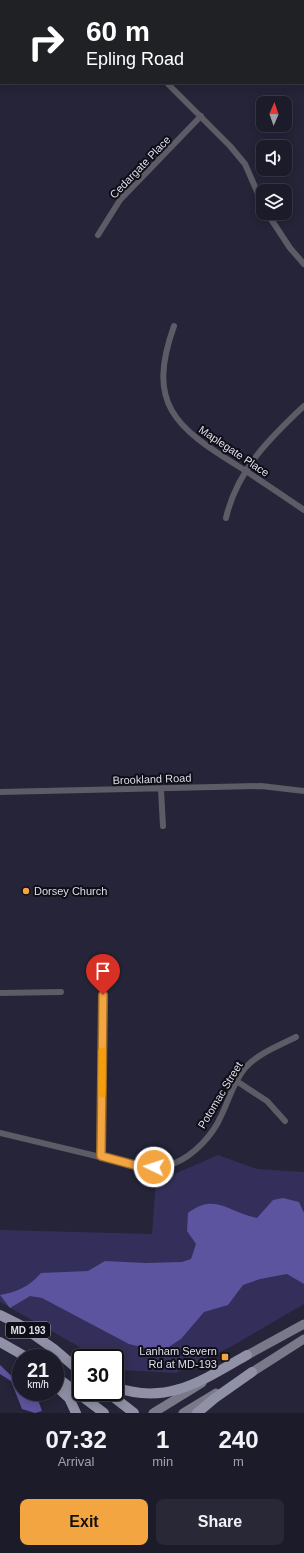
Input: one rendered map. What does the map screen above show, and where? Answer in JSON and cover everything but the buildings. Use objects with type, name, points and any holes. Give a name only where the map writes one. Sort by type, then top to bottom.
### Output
[{"type":"main road","name":"MD 193","points":[[0,1314],[20,1325],[54,1349]]},
{"type":"main road","points":[[124,1390],[140,1394],[175,1391],[199,1382],[304,1324]]},
{"type":"main road","points":[[183,1413],[304,1339]]},
{"type":"main road","name":"MD 193","points":[[0,1342],[12,1349]]},
{"type":"main road","points":[[0,1342],[12,1351]]},
{"type":"main road","points":[[153,1413],[247,1356]]},
{"type":"main road","name":"MD 193","points":[[64,1358],[72,1364]]},
{"type":"main road","points":[[197,1413],[215,1398],[252,1372]]},
{"type":"main road","points":[[64,1383],[104,1413]]},
{"type":"main road","points":[[64,1393],[69,1398],[76,1413]]},
{"type":"main road","points":[[119,1401],[134,1413]]},
{"type":"street","points":[[169,84],[245,164],[256,189]]},
{"type":"street","name":"Cedargate Place","points":[[98,235],[120,200],[201,116]]},
{"type":"street","points":[[272,220],[290,248],[304,264]]},
{"type":"street","name":"Maplegate Place","points":[[174,326],[164,356],[163,368],[165,395],[170,408],[184,428],[203,444],[246,470],[304,510]]},
{"type":"street","points":[[226,518],[235,490],[246,470],[270,439],[304,406]]},
{"type":"street","name":"Brookland Road","points":[[0,792],[161,790],[261,786],[304,791]]},
{"type":"street","points":[[161,790],[163,826]]},
{"type":"street","points":[[0,993],[61,992]]},
{"type":"street","points":[[101,1156],[103,995]]},
{"type":"street","name":"Potomac Street","points":[[0,1133],[138,1166],[154,1167],[175,1163],[192,1152],[215,1127],[230,1094],[247,1066],[270,1050],[296,1037]]},
{"type":"street","points":[[238,1082],[267,1101],[285,1121]]},
{"type":"shaded area","points":[[218,1155],[257,1169],[304,1172],[304,1304],[234,1345],[176,1373],[124,1370],[124,1349],[83,1349],[0,1302],[0,1230],[152,1234],[156,1182]]},
{"type":"shaded area","points":[[283,1198],[299,1202],[304,1213],[304,1284],[287,1274],[260,1279],[243,1285],[228,1305],[204,1312],[181,1339],[161,1352],[129,1344],[42,1298],[30,1296],[10,1308],[0,1295],[23,1288],[41,1273],[88,1271],[105,1261],[145,1263],[182,1262],[191,1259],[196,1244],[187,1231],[188,1213],[207,1204],[215,1204],[257,1218],[273,1200]]},
{"type":"shaded area","points":[[0,1365],[12,1376],[12,1384],[11,1381],[0,1374]]},
{"type":"shaded area","points":[[19,1401],[38,1401],[42,1411],[35,1413],[22,1409]]},
{"type":"slow traffic","points":[[102,1051],[102,1094]]},
{"type":"place","name":"Dorsey Church","points":[[26,891]]},
{"type":"place","name":"Lanham Severn Rd at MD-193","points":[[225,1357]]},
{"type":"route","points":[[103,995],[101,1156],[123,1163],[154,1167]]}]
